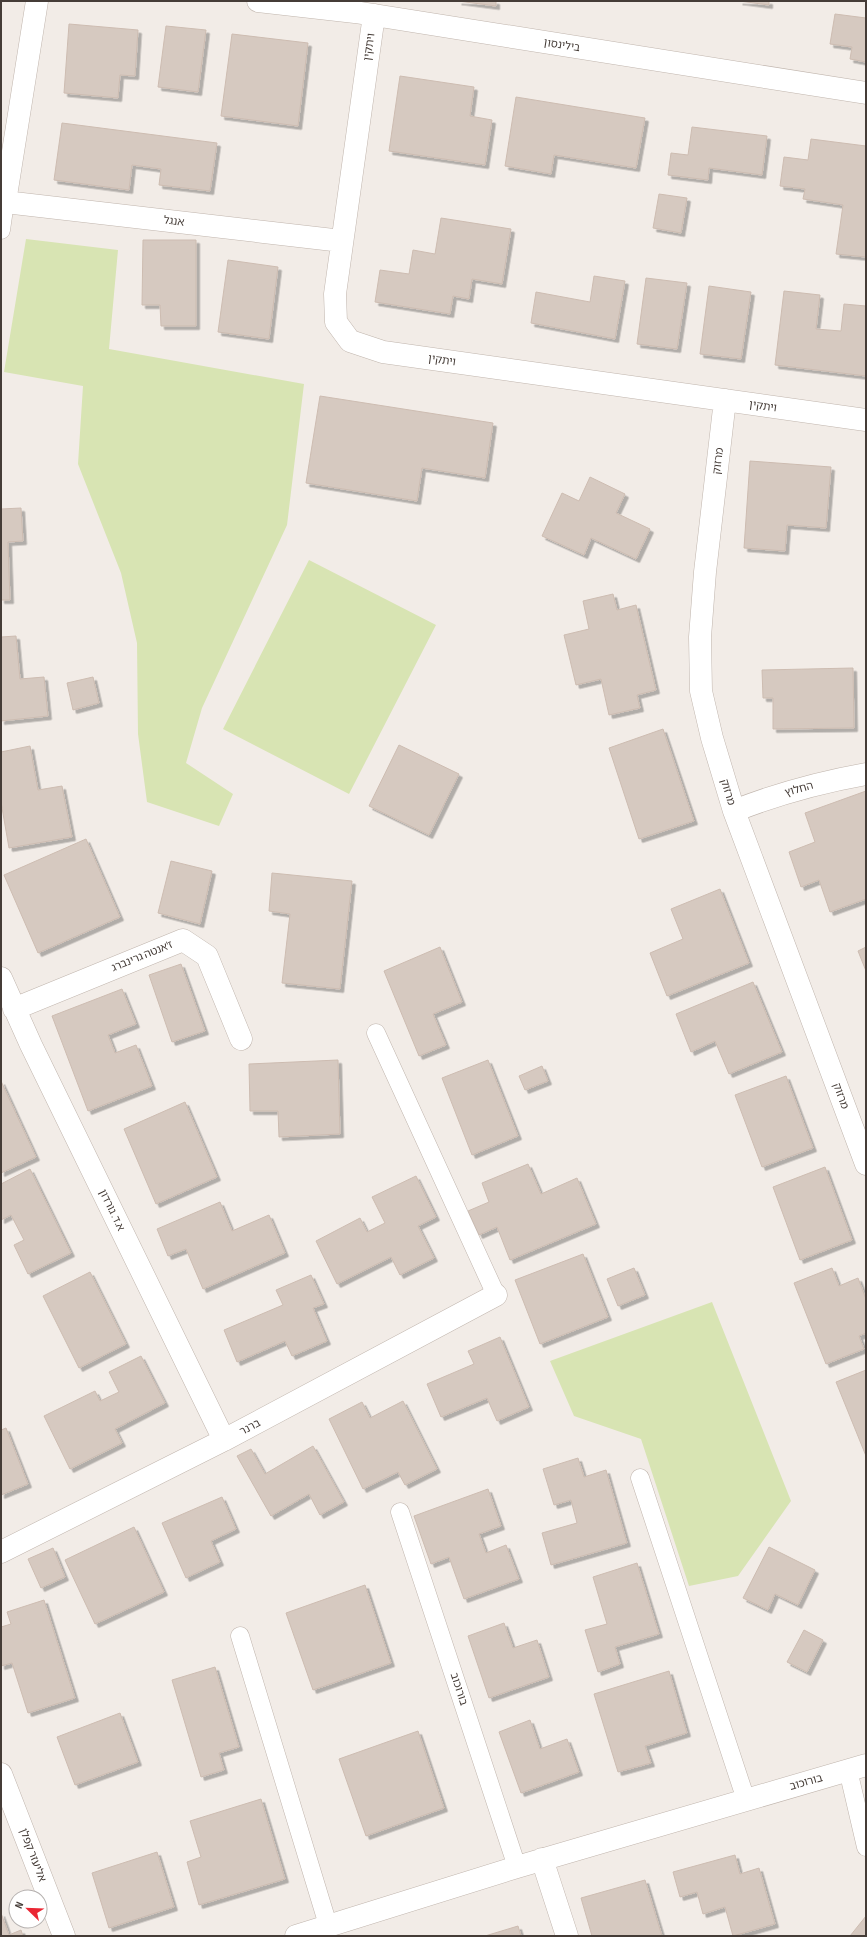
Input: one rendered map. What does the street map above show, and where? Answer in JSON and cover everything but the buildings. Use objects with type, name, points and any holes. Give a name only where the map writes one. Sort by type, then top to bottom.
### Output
[{"type":"street","points":[[6,202],[37,1]]},
{"type":"street","name":"בילינסון","points":[[258,1],[340,6],[374,15],[866,93]]},
{"type":"street","name":"ויתקין","points":[[374,15],[335,294],[336,322],[350,341],[383,352],[866,420]]},
{"type":"street","name":"אנגל","points":[[6,202],[342,241]]},
{"type":"street","name":"מרזוק","points":[[725,400],[705,572],[700,637],[702,691],[712,738],[734,811],[866,1164]]},
{"type":"street","name":"החלוץ","points":[[734,811],[767,798],[822,782],[866,774]]},
{"type":"street","name":"ז'אנטה גרינברג","points":[[14,1009],[183,940],[207,956],[241,1039]]},
{"type":"street","name":"א.ד. גורדון","points":[[1,978],[14,1009],[224,1440]]},
{"type":"street","name":"ברנר","points":[[1,1552],[224,1440],[496,1295]]},
{"type":"street","name":"בורוכוב","points":[[296,1936],[517,1867],[857,1767]]},
{"type":"street","name":"אליעזר קפלן","points":[[1,1774],[64,1936]]},
{"type":"street","points":[[542,1860],[567,1936]]},
{"type":"lane","points":[[1,230],[6,202]]},
{"type":"lane","points":[[376,1033],[496,1295]]},
{"type":"lane","points":[[640,1478],[746,1800]]},
{"type":"lane","name":"בורוכוב","points":[[400,1512],[517,1867]]},
{"type":"lane","points":[[240,1636],[328,1925]]},
{"type":"lane","points":[[857,1767],[866,1847]]},
{"type":"green space","points":[[26,239],[118,250],[109,349],[304,384],[287,525],[202,708],[186,763],[233,794],[219,826],[147,802],[138,734],[137,643],[121,573],[78,464],[83,386],[4,372]]},
{"type":"green space","points":[[309,560],[436,625],[349,794],[223,729]]},
{"type":"green space","points":[[712,1302],[791,1501],[738,1576],[689,1586],[641,1439],[574,1416],[550,1361]]}]
